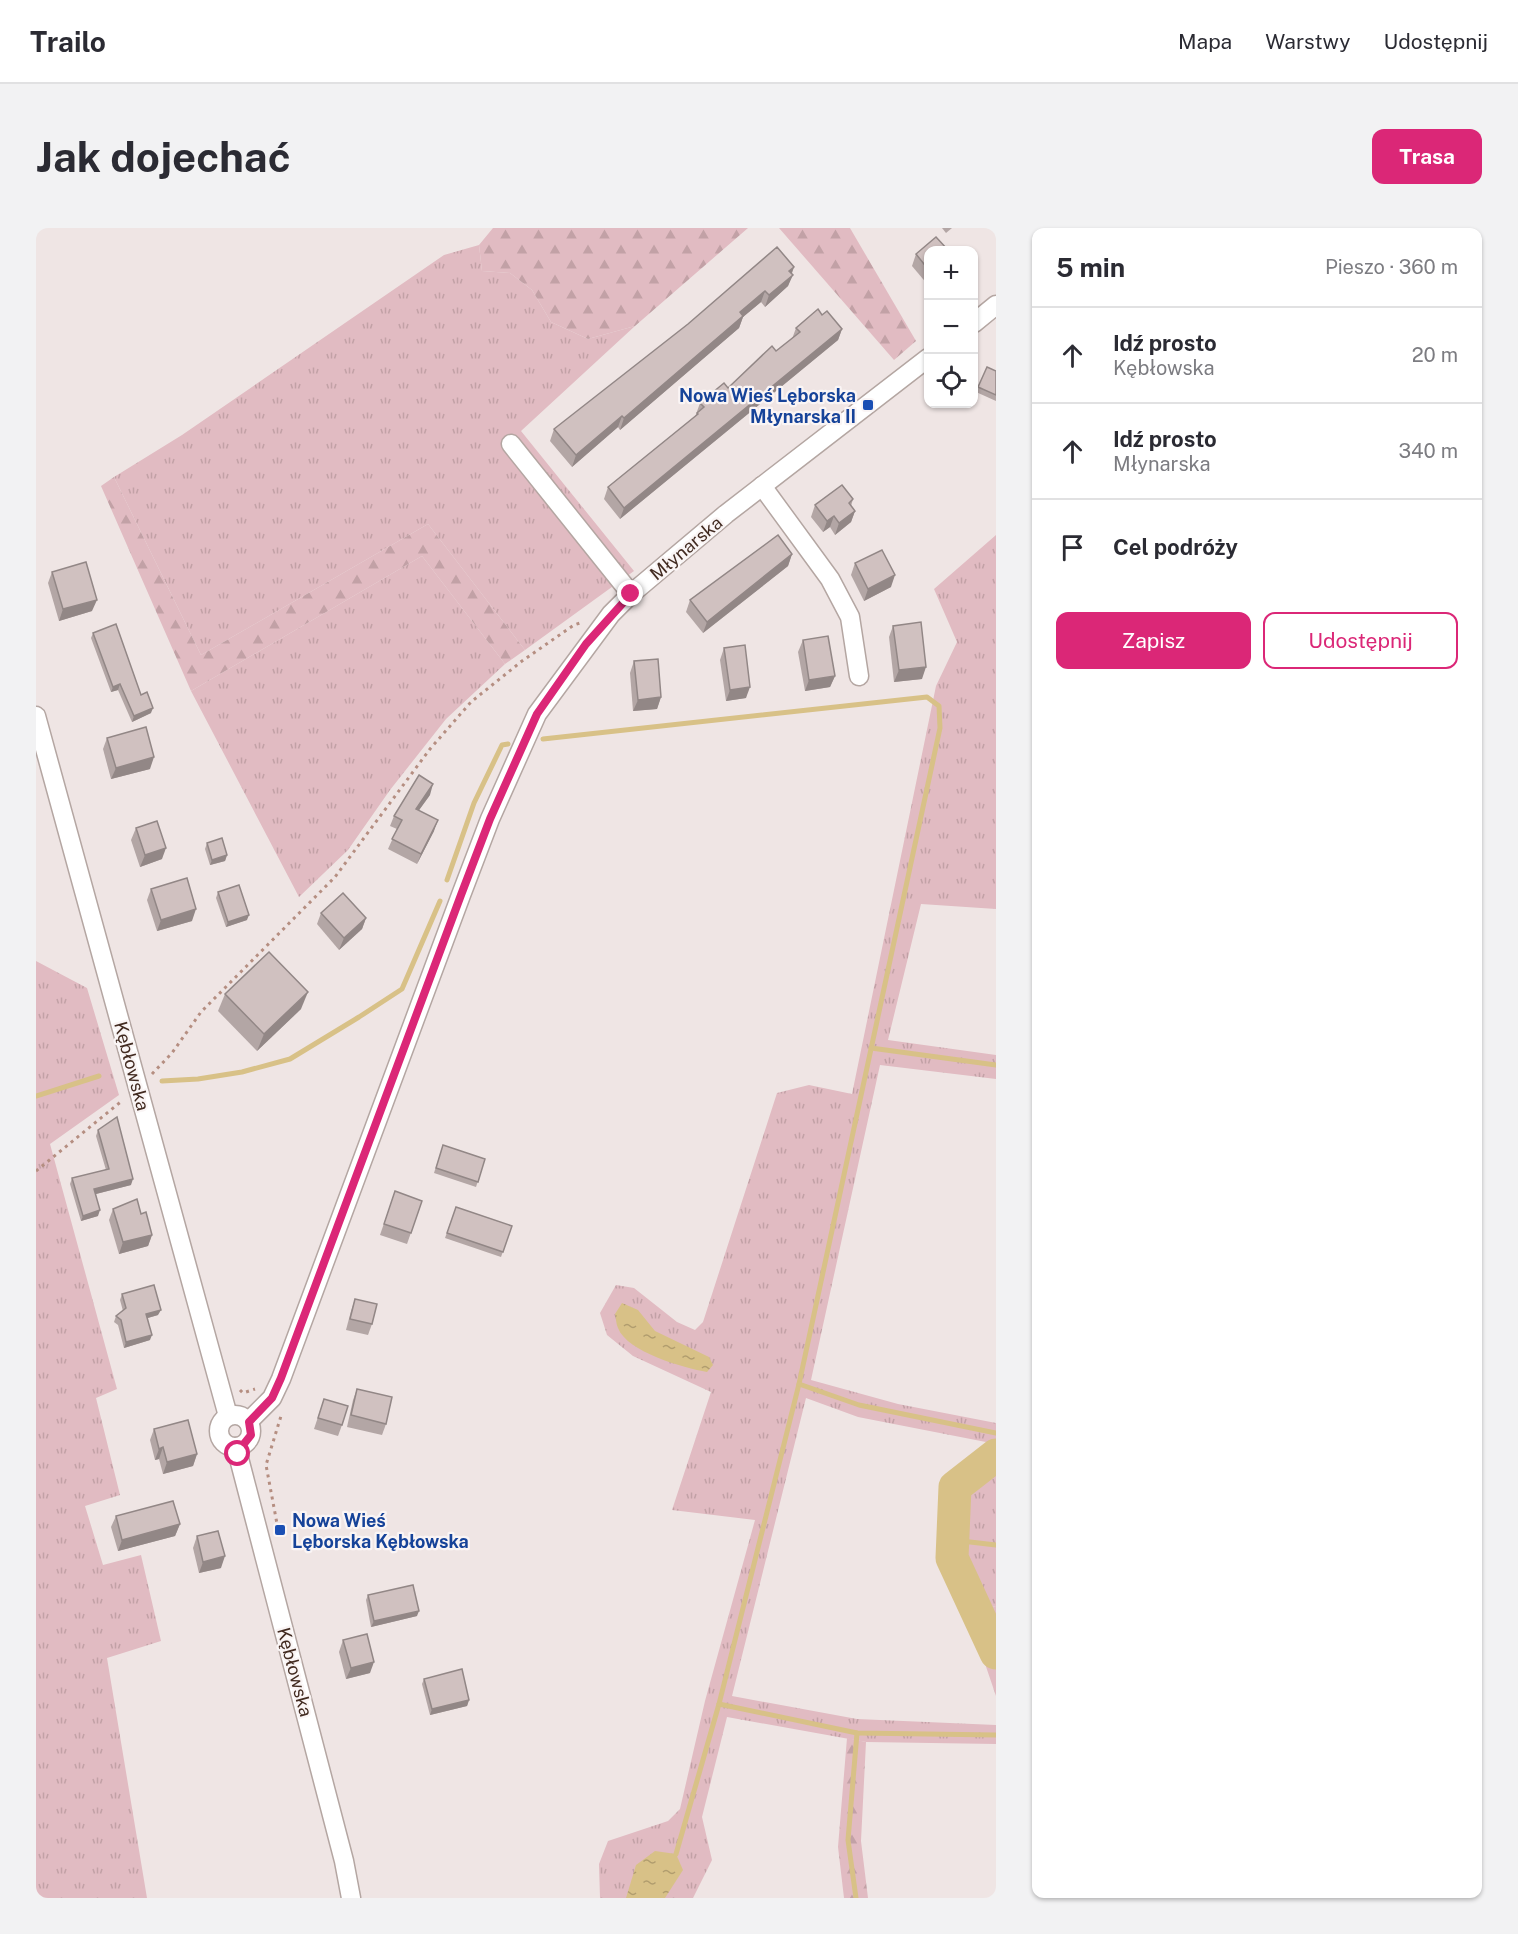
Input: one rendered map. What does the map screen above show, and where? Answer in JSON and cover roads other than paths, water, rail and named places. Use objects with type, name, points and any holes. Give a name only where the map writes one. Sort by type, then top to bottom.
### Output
[{"type":"street","points":[[978,320],[996,305]]},
{"type":"street","name":"Młynarska","points":[[249,1422],[272,1398],[281,1378],[370,1133],[490,819],[537,714],[611,614],[631,594],[762,486],[924,361]]},
{"type":"street","points":[[511,444],[631,594]]},
{"type":"street","points":[[762,486],[830,579],[850,617],[859,676]]},
{"type":"street","name":"Kębłowska","points":[[36,716],[228,1416],[219,1425],[218,1432],[224,1443],[236,1447],[344,1860],[351,1898]]},
{"type":"street","points":[[228,1416],[239,1415],[249,1422],[251,1435],[248,1441],[236,1447]]},
{"type":"water","points":[[622,1303],[638,1310],[655,1331],[709,1357],[713,1365],[707,1372],[685,1367],[657,1357],[632,1344],[623,1337],[617,1325],[615,1314]]},
{"type":"water","points":[[655,1851],[676,1854],[683,1870],[665,1898],[626,1898],[636,1865]]},
{"type":"waterway","points":[[543,739],[927,697],[939,706],[940,728],[799,1384],[719,1704],[676,1854]]},
{"type":"waterway","points":[[447,880],[474,803],[502,745],[508,744]]},
{"type":"waterway","points":[[162,1081],[198,1079],[242,1072],[290,1059],[359,1017],[402,989],[440,901]]},
{"type":"waterway","points":[[871,1048],[996,1065]]},
{"type":"waterway","points":[[36,1096],[99,1076]]},
{"type":"waterway","points":[[799,1384],[859,1405],[996,1433]]},
{"type":"waterway","points":[[996,1455],[955,1487],[952,1558],[996,1653]]},
{"type":"waterway","points":[[953,1540],[996,1545]]},
{"type":"waterway","points":[[719,1704],[857,1733],[996,1735]]},
{"type":"waterway","points":[[856,1898],[848,1840],[857,1733]]},
{"type":"place","name":"Nowa Wieś Lęborska Młynarska II","points":[[868,405]]},
{"type":"place","name":"Nowa Wieś Lęborska Kębłowska","points":[[280,1530]]}]
